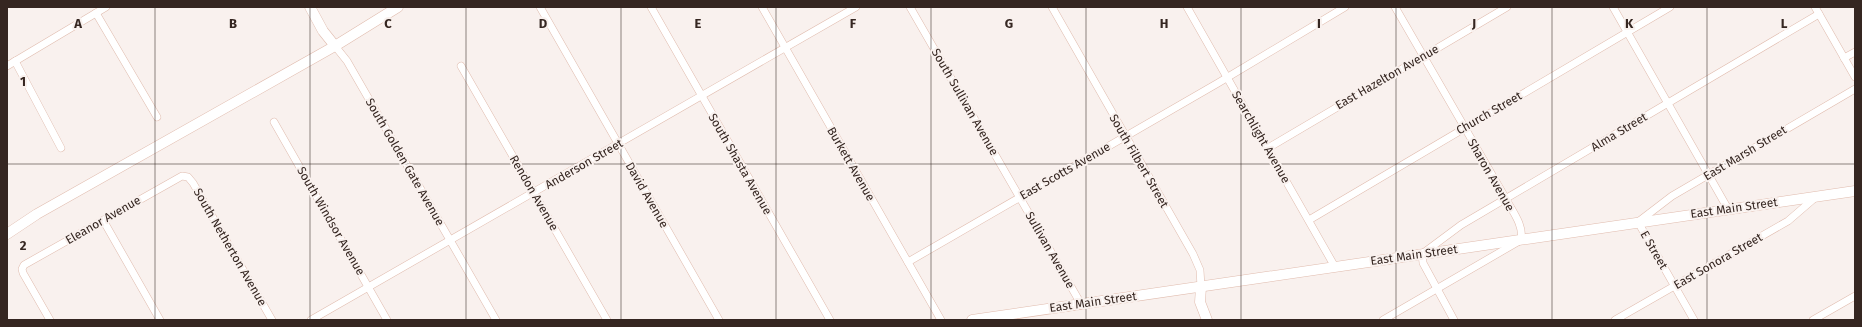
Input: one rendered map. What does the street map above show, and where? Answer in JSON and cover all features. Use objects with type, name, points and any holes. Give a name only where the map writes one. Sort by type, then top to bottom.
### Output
[{"type":"main road","name":"South Golden Gate Avenue","points":[[310,7],[323,31],[335,46]]},
{"type":"main road","points":[[7,234],[37,214],[335,46],[398,7]]},
{"type":"main road","name":"East Main Street","points":[[972,320],[1855,191]]},
{"type":"main road","name":"South Filbert Street","points":[[1200,287],[1200,302],[1207,320]]},
{"type":"street","points":[[7,66],[106,7]]},
{"type":"street","name":"David Avenue","points":[[540,7],[718,320]]},
{"type":"street","name":"South Shasta Avenue","points":[[651,7],[830,320]]},
{"type":"street","name":"Burkett Avenue","points":[[762,7],[941,320]]},
{"type":"street","name":"Anderson Street","points":[[311,320],[856,7]]},
{"type":"street","name":"South Sullivan Avenue","points":[[910,7],[1020,197]]},
{"type":"street","name":"South Filbert Street","points":[[1052,7],[1193,254],[1200,270],[1200,287]]},
{"type":"street","name":"Searchlight Avenue","points":[[1187,7],[1335,267]]},
{"type":"street","name":"East Scotts Avenue","points":[[908,262],[1345,7]]},
{"type":"street","name":"Sharon Avenue","points":[[1395,7],[1506,199],[1522,229],[1521,240]]},
{"type":"street","name":"East Hazelton Avenue","points":[[1268,148],[1507,7]]},
{"type":"street","points":[[1613,7],[1728,209]]},
{"type":"street","name":"Church Street","points":[[1309,220],[1670,7]]},
{"type":"street","points":[[1815,7],[1855,77]]},
{"type":"street","points":[[96,13],[157,117]]},
{"type":"street","name":"Alma Street","points":[[1422,254],[1461,225],[1819,14]]},
{"type":"street","name":"South Golden Gate Avenue","points":[[335,46],[347,61],[496,320]]},
{"type":"street","points":[[1844,58],[1855,52]]},
{"type":"street","points":[[15,62],[61,148]]},
{"type":"street","name":"Rendon Avenue","points":[[461,66],[607,320]]},
{"type":"street","name":"East Marsh Street","points":[[1638,222],[1672,196],[1855,89]]},
{"type":"street","name":"South Windsor Avenue","points":[[274,122],[387,320]]},
{"type":"street","name":"Eleanor Avenue","points":[[50,320],[22,269],[24,265],[176,178],[186,176]]},
{"type":"street","name":"South Netherton Avenue","points":[[186,176],[193,183],[272,320]]},
{"type":"street","name":"East Sonora Street","points":[[1615,320],[1788,221],[1817,196]]},
{"type":"street","name":"Sullivan Avenue","points":[[1020,197],[1081,304]]},
{"type":"street","points":[[103,220],[160,320]]},
{"type":"street","name":"E Street","points":[[1638,222],[1694,320]]},
{"type":"street","points":[[1383,320],[1521,240]]},
{"type":"street","points":[[1422,254],[1425,268],[1454,320]]},
{"type":"street","points":[[1813,320],[1855,296]]}]
